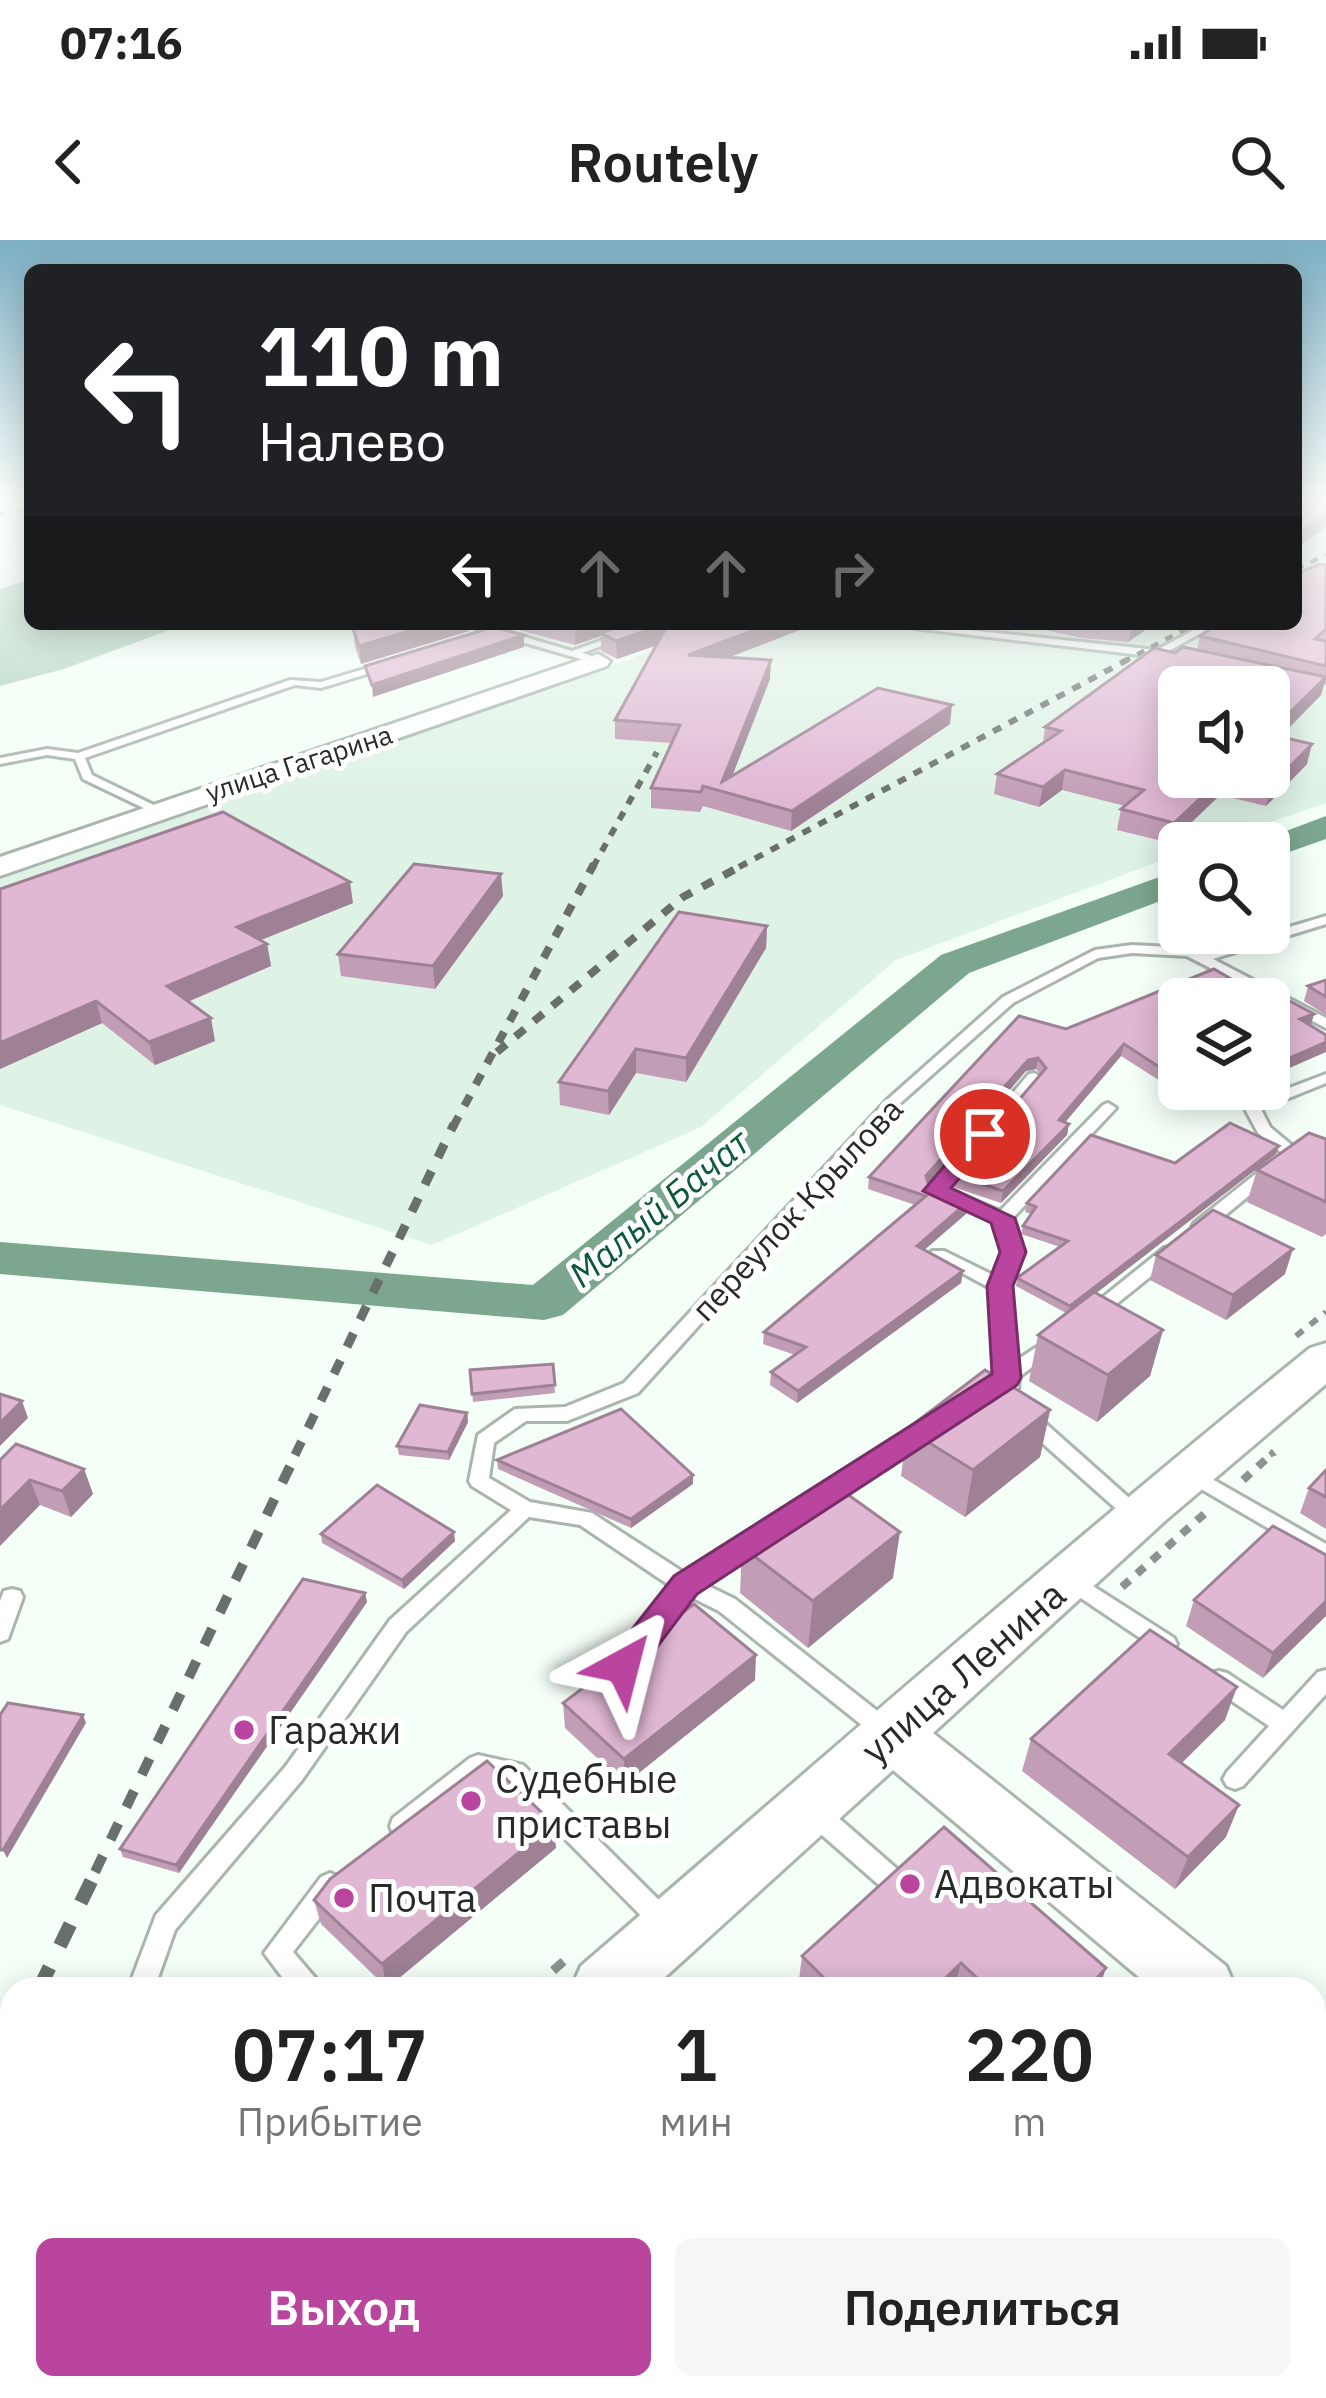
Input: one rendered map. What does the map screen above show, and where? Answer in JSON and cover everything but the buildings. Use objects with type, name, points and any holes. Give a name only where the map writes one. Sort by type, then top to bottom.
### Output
[{"type":"street","name":"улица Гагарина","points":[[0,867],[585,657]]},
{"type":"street","name":"улица Ленина","points":[[583,1976],[671,1928],[1138,1517],[1326,1359]]},
{"type":"street","points":[[890,1733],[1188,1977]]},
{"type":"lane","points":[[488,630],[585,657],[643,630]]},
{"type":"lane","points":[[472,638],[500,630]]},
{"type":"lane","points":[[942,630],[1180,658]]},
{"type":"lane","points":[[1160,653],[1201,630]]},
{"type":"lane","points":[[0,761],[47,752],[80,756],[295,682],[321,686],[407,658]]},
{"type":"lane","points":[[80,756],[87,776],[158,811]]},
{"type":"lane","points":[[1201,958],[1326,920]]},
{"type":"lane","name":"переулок Крылова","points":[[525,1509],[479,1481],[484,1440],[522,1414],[567,1414],[631,1388],[892,1103],[1008,1000],[1096,954],[1132,949],[1190,952],[1326,1024]]},
{"type":"lane","points":[[1003,1218],[936,1191],[1034,1077]]},
{"type":"lane","points":[[966,1404],[1073,1329],[1273,1168],[1295,1156],[1264,1130],[1252,1107],[1326,1078]]},
{"type":"lane","points":[[1003,1218],[1108,1108]]},
{"type":"lane","points":[[1003,1218],[1013,1252],[1000,1286],[1006,1378],[1034,1429],[1138,1517]]},
{"type":"lane","points":[[938,1255],[1000,1286]]},
{"type":"lane","points":[[806,1508],[946,1417]]},
{"type":"lane","points":[[1190,1474],[1326,1554]]},
{"type":"lane","points":[[145,1977],[165,1923],[294,1773],[398,1626],[525,1509],[585,1518],[686,1585],[727,1605],[890,1733]]},
{"type":"lane","points":[[623,1666],[686,1585],[786,1520]]},
{"type":"lane","points":[[1071,1580],[1285,1724]]},
{"type":"lane","points":[[0,1633],[12,1597]]},
{"type":"lane","points":[[1235,1779],[1326,1679]]},
{"type":"lane","points":[[388,1837],[478,1765],[515,1772],[671,1928]]},
{"type":"lane","points":[[808,1807],[888,1877]]},
{"type":"lane","points":[[298,1977],[277,1953],[334,1880],[352,1866]]},
{"type":"shaded area","points":[[1302,600],[1326,600],[1326,803],[1270,822],[1158,822],[1158,862],[896,960],[701,1127],[432,1245],[0,1105],[0,879],[714,630],[1302,630]]},
{"type":"green space","points":[[0,600],[24,600],[24,630],[169,630],[64,669],[0,686]]},
{"type":"waterway","name":"Малый Бачат","points":[[1290,840],[1326,827]]},
{"type":"waterway","name":"Малый Бачат","points":[[0,1258],[544,1303],[955,964],[1158,889]]},
{"type":"railway","points":[[1123,662],[1184,630]]},
{"type":"railway","points":[[739,867],[1129,659]]},
{"type":"railway","points":[[593,867],[657,752]]},
{"type":"railway","points":[[453,1127],[594,864]]},
{"type":"railway","points":[[497,1052],[683,897],[745,864]]},
{"type":"railway","points":[[295,1455],[454,1124]]},
{"type":"railway","points":[[95,1872],[297,1452]]},
{"type":"railway","points":[[45,1977],[97,1869]]},
{"type":"place","name":"Гаражи","points":[[244,1730]]},
{"type":"place","name":"Судебные приставы","points":[[471,1801]]},
{"type":"place","name":"Адвокаты","points":[[910,1884]]},
{"type":"place","name":"Почта","points":[[344,1898]]},
{"type":"route","points":[[623,1666],[686,1585],[1006,1378],[1000,1286],[1013,1252],[1003,1218],[936,1191],[985,1134]]}]
